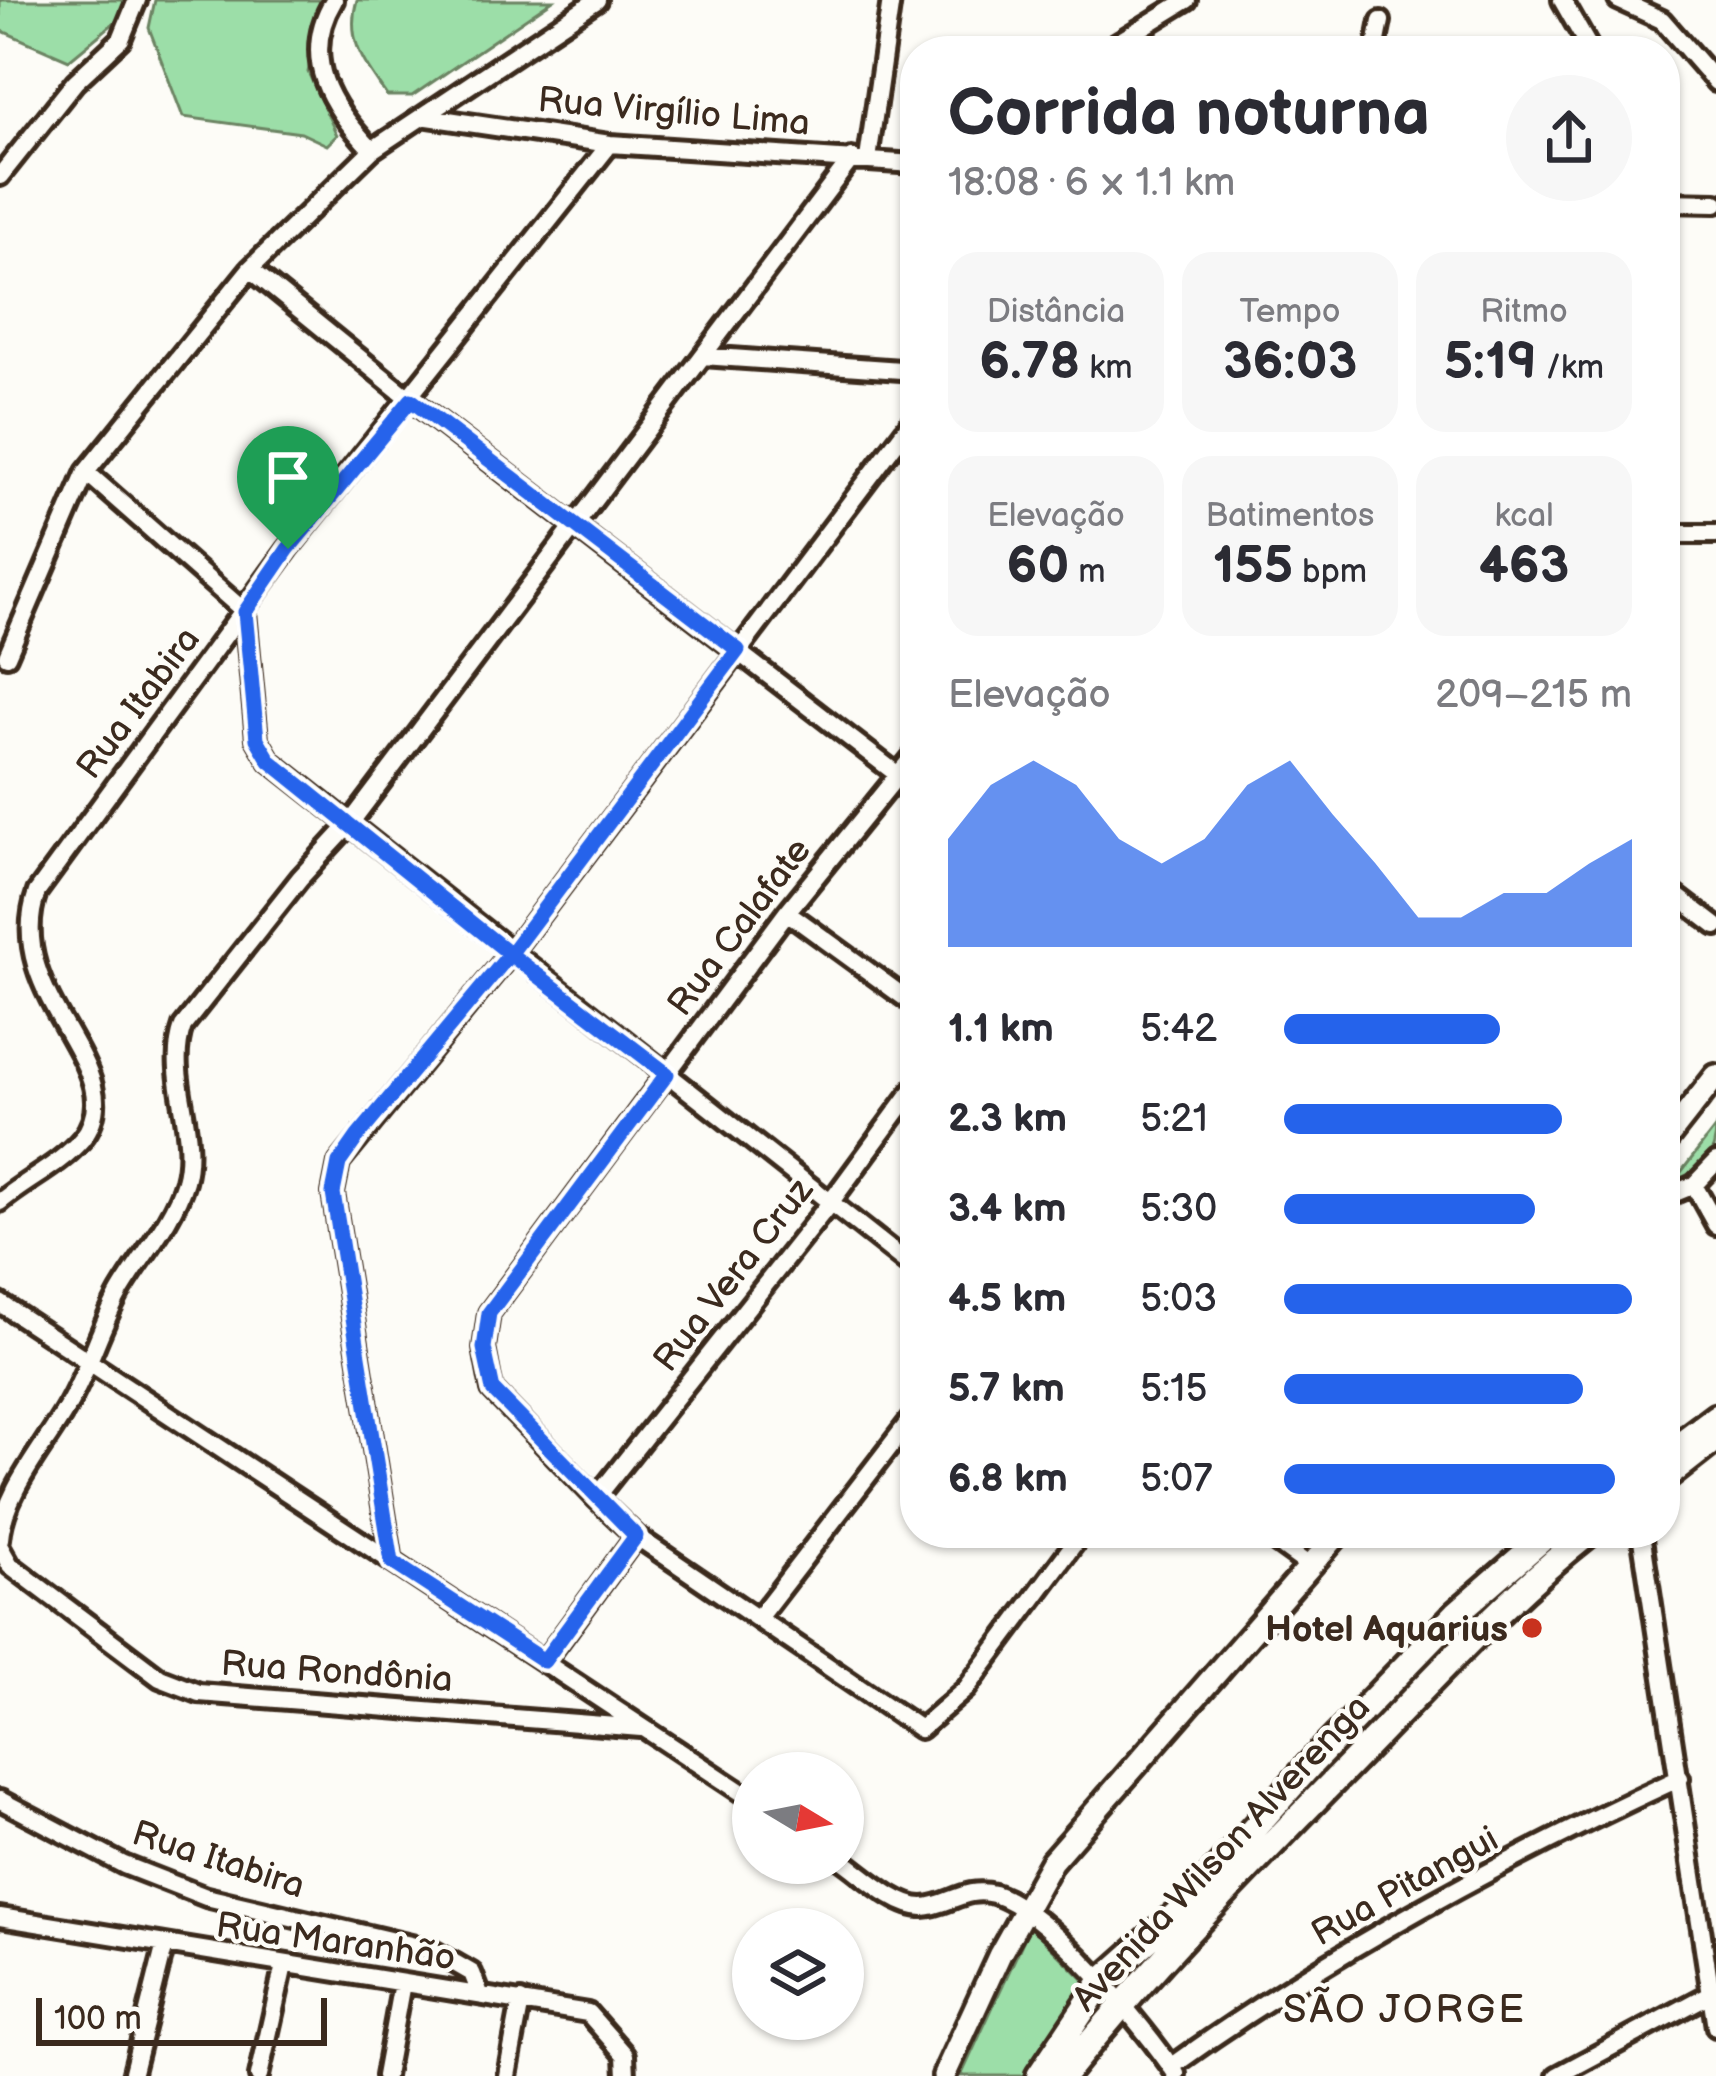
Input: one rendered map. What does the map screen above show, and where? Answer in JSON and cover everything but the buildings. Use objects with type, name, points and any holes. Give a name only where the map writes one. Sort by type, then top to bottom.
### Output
[{"type":"main road","points":[[1680,1456],[1716,1417]]},
{"type":"main road","points":[[1680,1461],[1716,1438]]},
{"type":"main road","name":"Avenida Wilson Alverenga","points":[[1039,2076],[1103,1980],[1184,1908],[1311,1764],[1457,1613],[1532,1548]]},
{"type":"main road","name":"Avenida Wilson Alverenga","points":[[1063,2076],[1124,2002],[1524,1584],[1569,1548]]},
{"type":"street","points":[[0,176],[75,82],[121,40],[137,0]]},
{"type":"street","points":[[334,0],[318,40],[320,74],[349,126],[373,150]]},
{"type":"street","points":[[7,656],[86,472],[250,269],[373,150],[597,0]]},
{"type":"street","points":[[860,159],[891,0]]},
{"type":"street","points":[[1128,36],[1187,0]]},
{"type":"street","points":[[1562,0],[1582,36]]},
{"type":"street","points":[[1618,0],[1662,20],[1676,36]]},
{"type":"street","points":[[1378,36],[1381,21]]},
{"type":"street","points":[[1680,41],[1716,82]]},
{"type":"street","name":"Rua Virgílio Lima","points":[[428,117],[610,145],[900,163]]},
{"type":"street","name":"Rua Itabira","points":[[0,1202],[84,1137],[94,1112],[94,1086],[29,979],[24,917],[37,892],[288,549],[610,145]]},
{"type":"street","name":"Rua Rondônia","points":[[648,1729],[199,1694],[160,1678],[10,1565],[0,1543],[6,1511],[70,1403],[87,1360],[184,1182],[188,1158],[177,1061],[183,1026],[300,878],[348,826],[703,356],[860,159]]},
{"type":"street","points":[[1680,202],[1716,203]]},
{"type":"street","points":[[250,269],[411,400],[898,776]]},
{"type":"street","points":[[703,356],[900,370]]},
{"type":"street","points":[[392,1562],[333,1193],[339,1163],[510,954],[900,437]]},
{"type":"street","points":[[86,472],[245,612],[257,739],[270,761],[900,1257]]},
{"type":"street","points":[[1680,534],[1716,534]]},
{"type":"street","name":"Rua Calafate","points":[[596,1498],[493,1390],[484,1348],[489,1313],[788,912],[900,773]]},
{"type":"street","points":[[1680,898],[1716,926]]},
{"type":"street","points":[[788,912],[900,994]]},
{"type":"street","points":[[1680,1122],[1716,1076]]},
{"type":"street","name":"Rua Vera Cruz","points":[[596,1498],[900,1107]]},
{"type":"street","points":[[1680,1191],[1694,1185],[1716,1162]]},
{"type":"street","points":[[1694,1185],[1716,1225]]},
{"type":"street","points":[[0,1303],[732,1786]]},
{"type":"street","points":[[758,1618],[900,1433]]},
{"type":"street","points":[[596,1498],[636,1536],[920,1730],[966,1689],[1071,1548]]},
{"type":"street","points":[[544,1661],[636,1536]]},
{"type":"street","points":[[1284,1548],[1310,1567]]},
{"type":"street","points":[[944,2076],[1052,1861],[1327,1548]]},
{"type":"street","points":[[1643,1548],[1716,2027]]},
{"type":"street","name":"Rua Pitangui","points":[[1174,2072],[1259,2004],[1583,1823],[1680,1778]]},
{"type":"street","name":"Rua Itabira","points":[[0,1799],[111,1858],[206,1897],[432,1950],[472,1973],[480,1994]]},
{"type":"street","points":[[864,1875],[905,1901],[922,1906],[967,1891],[990,1893],[1024,1912],[1124,2002],[1174,2072]]},
{"type":"street","name":"Rua Maranhão","points":[[0,1917],[164,1948],[588,2013],[625,2055],[626,2076]]},
{"type":"street","points":[[132,2076],[164,1948]]},
{"type":"street","points":[[259,2076],[284,1965]]},
{"type":"street","points":[[385,2076],[402,1983]]},
{"type":"street","points":[[1557,2076],[1712,1993]]},
{"type":"street","points":[[507,2076],[521,2001]]},
{"type":"green space","points":[[0,0],[130,0],[120,18],[69,60],[0,30]]},
{"type":"green space","points":[[155,0],[326,0],[308,72],[337,135],[327,145],[301,133],[183,117],[149,28]]},
{"type":"green space","points":[[357,0],[553,0],[412,96],[387,96],[355,40]]},
{"type":"green space","points":[[1716,1127],[1706,1162],[1680,1178]]},
{"type":"green space","points":[[1030,1926],[1089,1985],[1037,2076],[961,2076]]},
{"type":"place","name":"Hotel Aquarius","points":[[1532,1628]]},
{"type":"district","name":"SÃO JORGE","points":[[1405,2008]]},
{"type":"route","points":[[288,549],[245,612],[257,739],[270,761],[510,954],[358,1136],[339,1163],[333,1193],[392,1562],[544,1661],[636,1536],[493,1390],[484,1348],[489,1313],[667,1074],[510,954],[738,650],[411,400],[288,549]]}]
